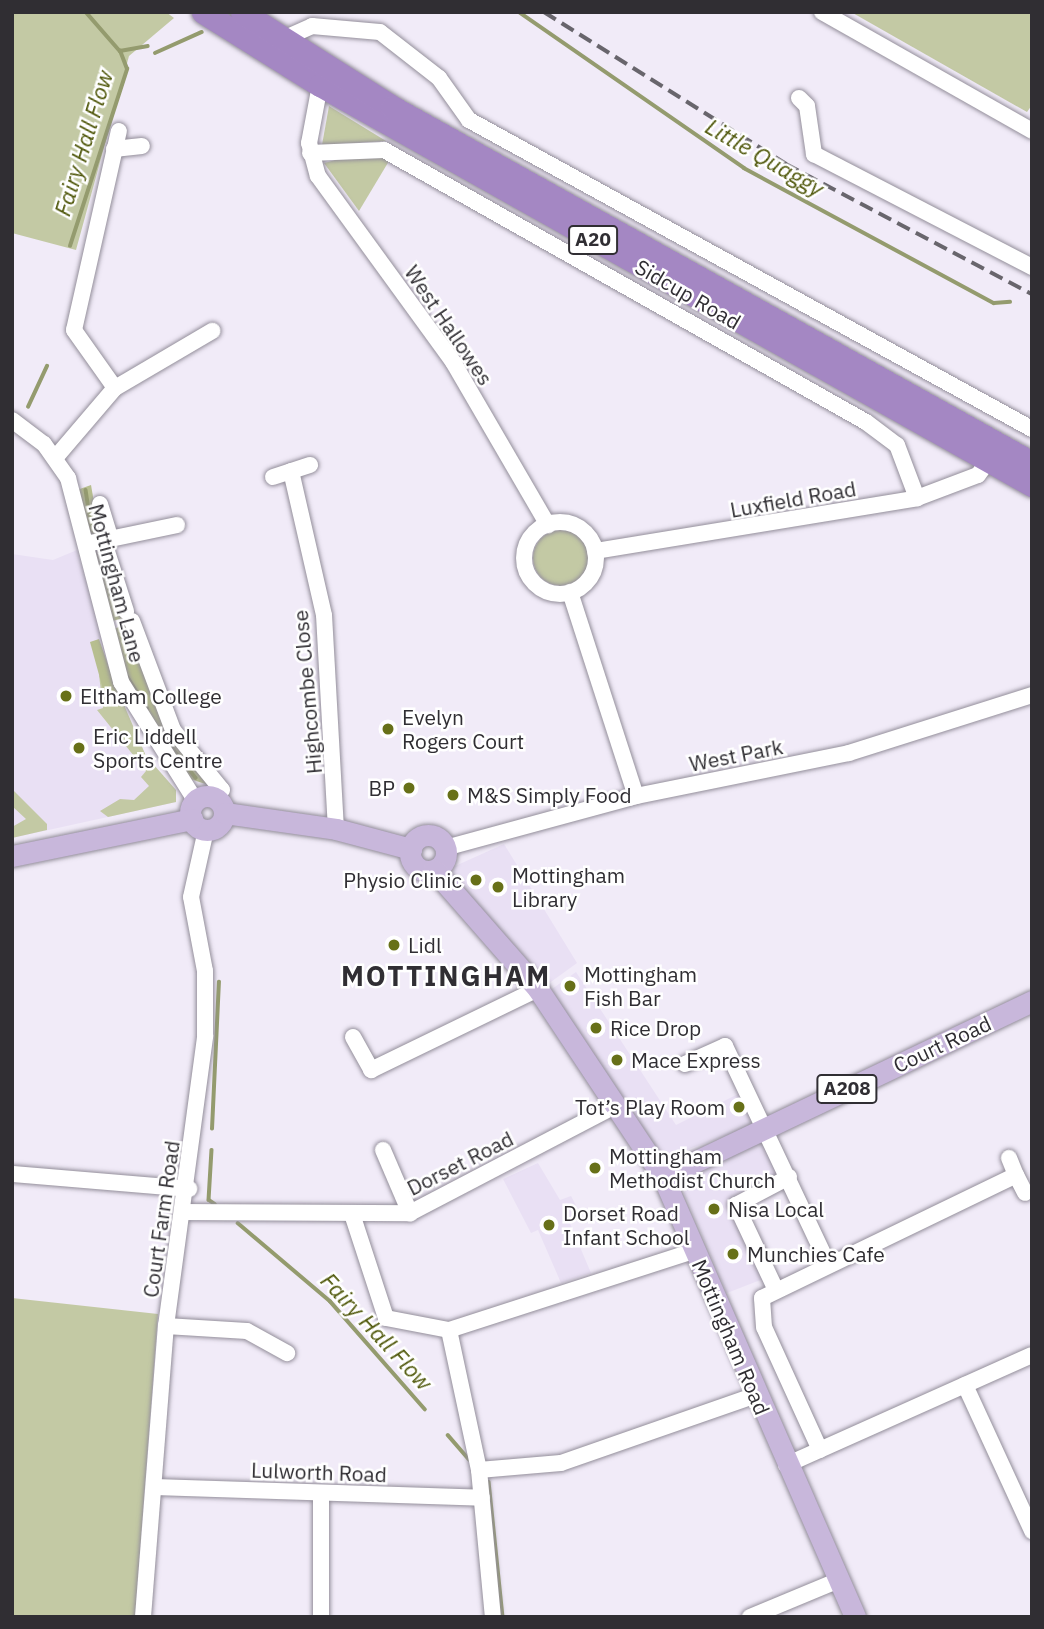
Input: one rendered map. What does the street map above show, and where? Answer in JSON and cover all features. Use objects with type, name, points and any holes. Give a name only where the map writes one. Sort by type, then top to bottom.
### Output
[{"type":"highway","name":"Sidcup Road","points":[[203,12],[320,85],[1032,485]]},
{"type":"highway","name":"Sidcup Road","points":[[242,12],[283,39],[671,265],[1032,463]]},
{"type":"main road","points":[[12,856],[207,812],[336,829],[411,849]]},
{"type":"main road","points":[[428,836],[445,848],[445,861],[434,870],[414,864],[411,849],[428,836]]},
{"type":"main road","name":"Mottingham Road","points":[[434,870],[538,989],[663,1177],[786,1465],[855,1617]]},
{"type":"main road","name":"Court Road","points":[[663,1177],[1032,1001]]},
{"type":"street","points":[[822,12],[1032,131]]},
{"type":"street","points":[[283,39],[312,26],[380,32],[439,78],[469,120],[1032,429]]},
{"type":"street","points":[[310,153],[320,85]]},
{"type":"street","points":[[799,98],[807,106],[814,153],[1032,267]]},
{"type":"street","points":[[115,388],[74,330],[118,131]]},
{"type":"street","points":[[114,149],[142,146]]},
{"type":"street","name":"Sidcup Road","points":[[310,153],[384,150],[866,422],[897,445],[916,498]]},
{"type":"street","name":"West Hallowes","points":[[310,153],[322,183],[453,362],[548,525]]},
{"type":"street","points":[[12,420],[56,457],[115,388],[212,331]]},
{"type":"street","name":"Mottingham Lane","points":[[56,457],[86,544],[121,682],[207,812]]},
{"type":"street","name":"Luxfield Road","points":[[596,551],[916,498],[978,475],[988,461]]},
{"type":"street","points":[[273,477],[310,465]]},
{"type":"street","name":"Highcombe Close","points":[[291,471],[324,615],[336,829]]},
{"type":"street","points":[[101,511],[129,616],[173,730],[222,790],[207,812]]},
{"type":"street","points":[[548,525],[578,527],[596,551],[591,576],[570,592],[545,590],[527,569],[529,542],[548,525]]},
{"type":"street","points":[[86,544],[177,526]]},
{"type":"street","points":[[570,592],[636,796]]},
{"type":"street","name":"West Park","points":[[445,848],[636,796],[849,753],[1032,695]]},
{"type":"street","name":"Court Farm Road","points":[[143,1617],[166,1326],[189,1189],[207,1002],[191,897],[207,812]]},
{"type":"street","points":[[353,1037],[371,1070],[538,989]]},
{"type":"street","points":[[685,1064],[725,1046],[828,1264]]},
{"type":"street","name":"Dorset Road","points":[[186,1212],[353,1217],[410,1213],[617,1105]]},
{"type":"street","points":[[383,1150],[410,1213]]},
{"type":"street","points":[[1009,1158],[1025,1193]]},
{"type":"street","points":[[12,1174],[189,1189]]},
{"type":"street","points":[[820,1450],[760,1314],[762,1298],[775,1288],[1016,1175]]},
{"type":"street","points":[[775,1288],[736,1205],[789,1177]]},
{"type":"street","points":[[353,1217],[386,1318],[449,1330],[694,1251]]},
{"type":"street","points":[[166,1326],[247,1331],[287,1353]]},
{"type":"street","points":[[449,1330],[479,1470],[493,1617]]},
{"type":"street","points":[[786,1465],[1032,1355]]},
{"type":"street","points":[[965,1385],[1032,1531]]},
{"type":"street","points":[[479,1470],[561,1463],[756,1395]]},
{"type":"street","name":"Lulworth Road","points":[[155,1487],[482,1498]]},
{"type":"street","points":[[321,1494],[321,1617]]},
{"type":"street","points":[[750,1617],[839,1580]]},
{"type":"shaded area","name":"Eltham College","points":[[77,550],[118,693],[146,756],[176,790],[176,802],[12,838],[12,554],[53,560]]},
{"type":"shaded area","points":[[504,844],[577,963],[548,984],[454,884],[453,867]]},
{"type":"shaded area","points":[[576,972],[676,1125],[744,1091],[761,1123],[664,1158],[549,991]]},
{"type":"shaded area","points":[[750,1142],[762,1142],[778,1174],[729,1199],[763,1279],[727,1293],[684,1193],[693,1175]]},
{"type":"shaded area","name":"Dorset Road Infant School","points":[[538,1163],[560,1200],[571,1196],[581,1215],[569,1221],[591,1273],[561,1283],[538,1230],[531,1233],[503,1179]]},
{"type":"green space","points":[[12,12],[166,12],[174,18],[129,56],[76,250],[12,233]]},
{"type":"green space","points":[[851,12],[1032,12],[1032,105],[1027,112]]},
{"type":"green space","points":[[329,106],[386,141],[322,145]]},
{"type":"green space","points":[[375,150],[389,161],[359,211],[324,163]]},
{"type":"green space","points":[[91,485],[100,537],[87,540],[77,490]]},
{"type":"green space","points":[[555,530],[567,530],[581,538],[589,552],[587,569],[581,578],[567,586],[555,586],[538,574],[533,564],[533,552],[545,535]]},
{"type":"green space","points":[[98,544],[111,591],[127,618],[107,622],[88,546]]},
{"type":"green space","points":[[131,624],[144,672],[215,787],[190,779],[125,680],[108,630]]},
{"type":"green space","points":[[99,639],[118,693],[113,696],[104,693],[90,642]]},
{"type":"green space","points":[[99,675],[115,684],[146,756],[176,790],[176,802],[108,817],[100,811],[120,799],[134,800],[149,786],[141,777],[146,771],[97,710],[103,708]]},
{"type":"green space","points":[[12,789],[47,824],[47,830],[12,838],[12,827],[26,819],[12,806]]},
{"type":"green space","points":[[12,1298],[158,1314],[135,1617],[12,1617]]},
{"type":"waterway","name":"Little Quaggy","points":[[86,12],[120,51],[148,46]]},
{"type":"waterway","name":"Little Quaggy","points":[[519,12],[744,168],[994,303],[1010,302]]},
{"type":"waterway","name":"Little Quaggy","points":[[155,53],[202,32]]},
{"type":"waterway","name":"Fairy Hall Flow","points":[[70,246],[127,69],[120,51]]},
{"type":"waterway","name":"Fairy Hall Flow","points":[[28,407],[47,366]]},
{"type":"waterway","name":"Fairy Hall Flow","points":[[86,490],[93,537]]},
{"type":"waterway","name":"Fairy Hall Flow","points":[[127,676],[147,708]]},
{"type":"waterway","name":"Fairy Hall Flow","points":[[169,744],[196,778]]},
{"type":"waterway","name":"Fairy Hall Flow","points":[[212,1129],[219,982]]},
{"type":"waterway","name":"Fairy Hall Flow","points":[[212,1150],[209,1200],[215,1204]]},
{"type":"waterway","name":"Fairy Hall Flow","points":[[238,1223],[330,1301],[425,1409]]},
{"type":"waterway","name":"Fairy Hall Flow","points":[[448,1435],[469,1459]]},
{"type":"waterway","name":"Fairy Hall Flow","points":[[489,1482],[503,1617]]},
{"type":"railway","points":[[544,12],[786,164],[1032,294]]},
{"type":"place","name":"Eltham College","points":[[66,696]]},
{"type":"place","name":"Evelyn Rogers Court","points":[[388,729]]},
{"type":"place","name":"Eric Liddell Sports Centre","points":[[79,748]]},
{"type":"place","name":"BP","points":[[409,788]]},
{"type":"place","name":"M&S Simply Food","points":[[453,795]]},
{"type":"place","name":"Physio Clinic","points":[[476,880]]},
{"type":"place","name":"Mottingham Library","points":[[498,887]]},
{"type":"place","name":"Lidl","points":[[394,945]]},
{"type":"place","name":"Mottingham Fish Bar","points":[[570,986]]},
{"type":"place","name":"Rice Drop","points":[[596,1028]]},
{"type":"place","name":"Mace Express","points":[[617,1060]]},
{"type":"place","name":"Tot’s Play Room","points":[[739,1107]]},
{"type":"place","name":"Mottingham Methodist Church","points":[[595,1168]]},
{"type":"place","name":"Nisa Local","points":[[714,1209]]},
{"type":"place","name":"Dorset Road Infant School","points":[[549,1225]]},
{"type":"place","name":"Munchies Cafe","points":[[733,1254]]},
{"type":"district","name":"MOTTINGHAM","points":[[446,976]]}]
